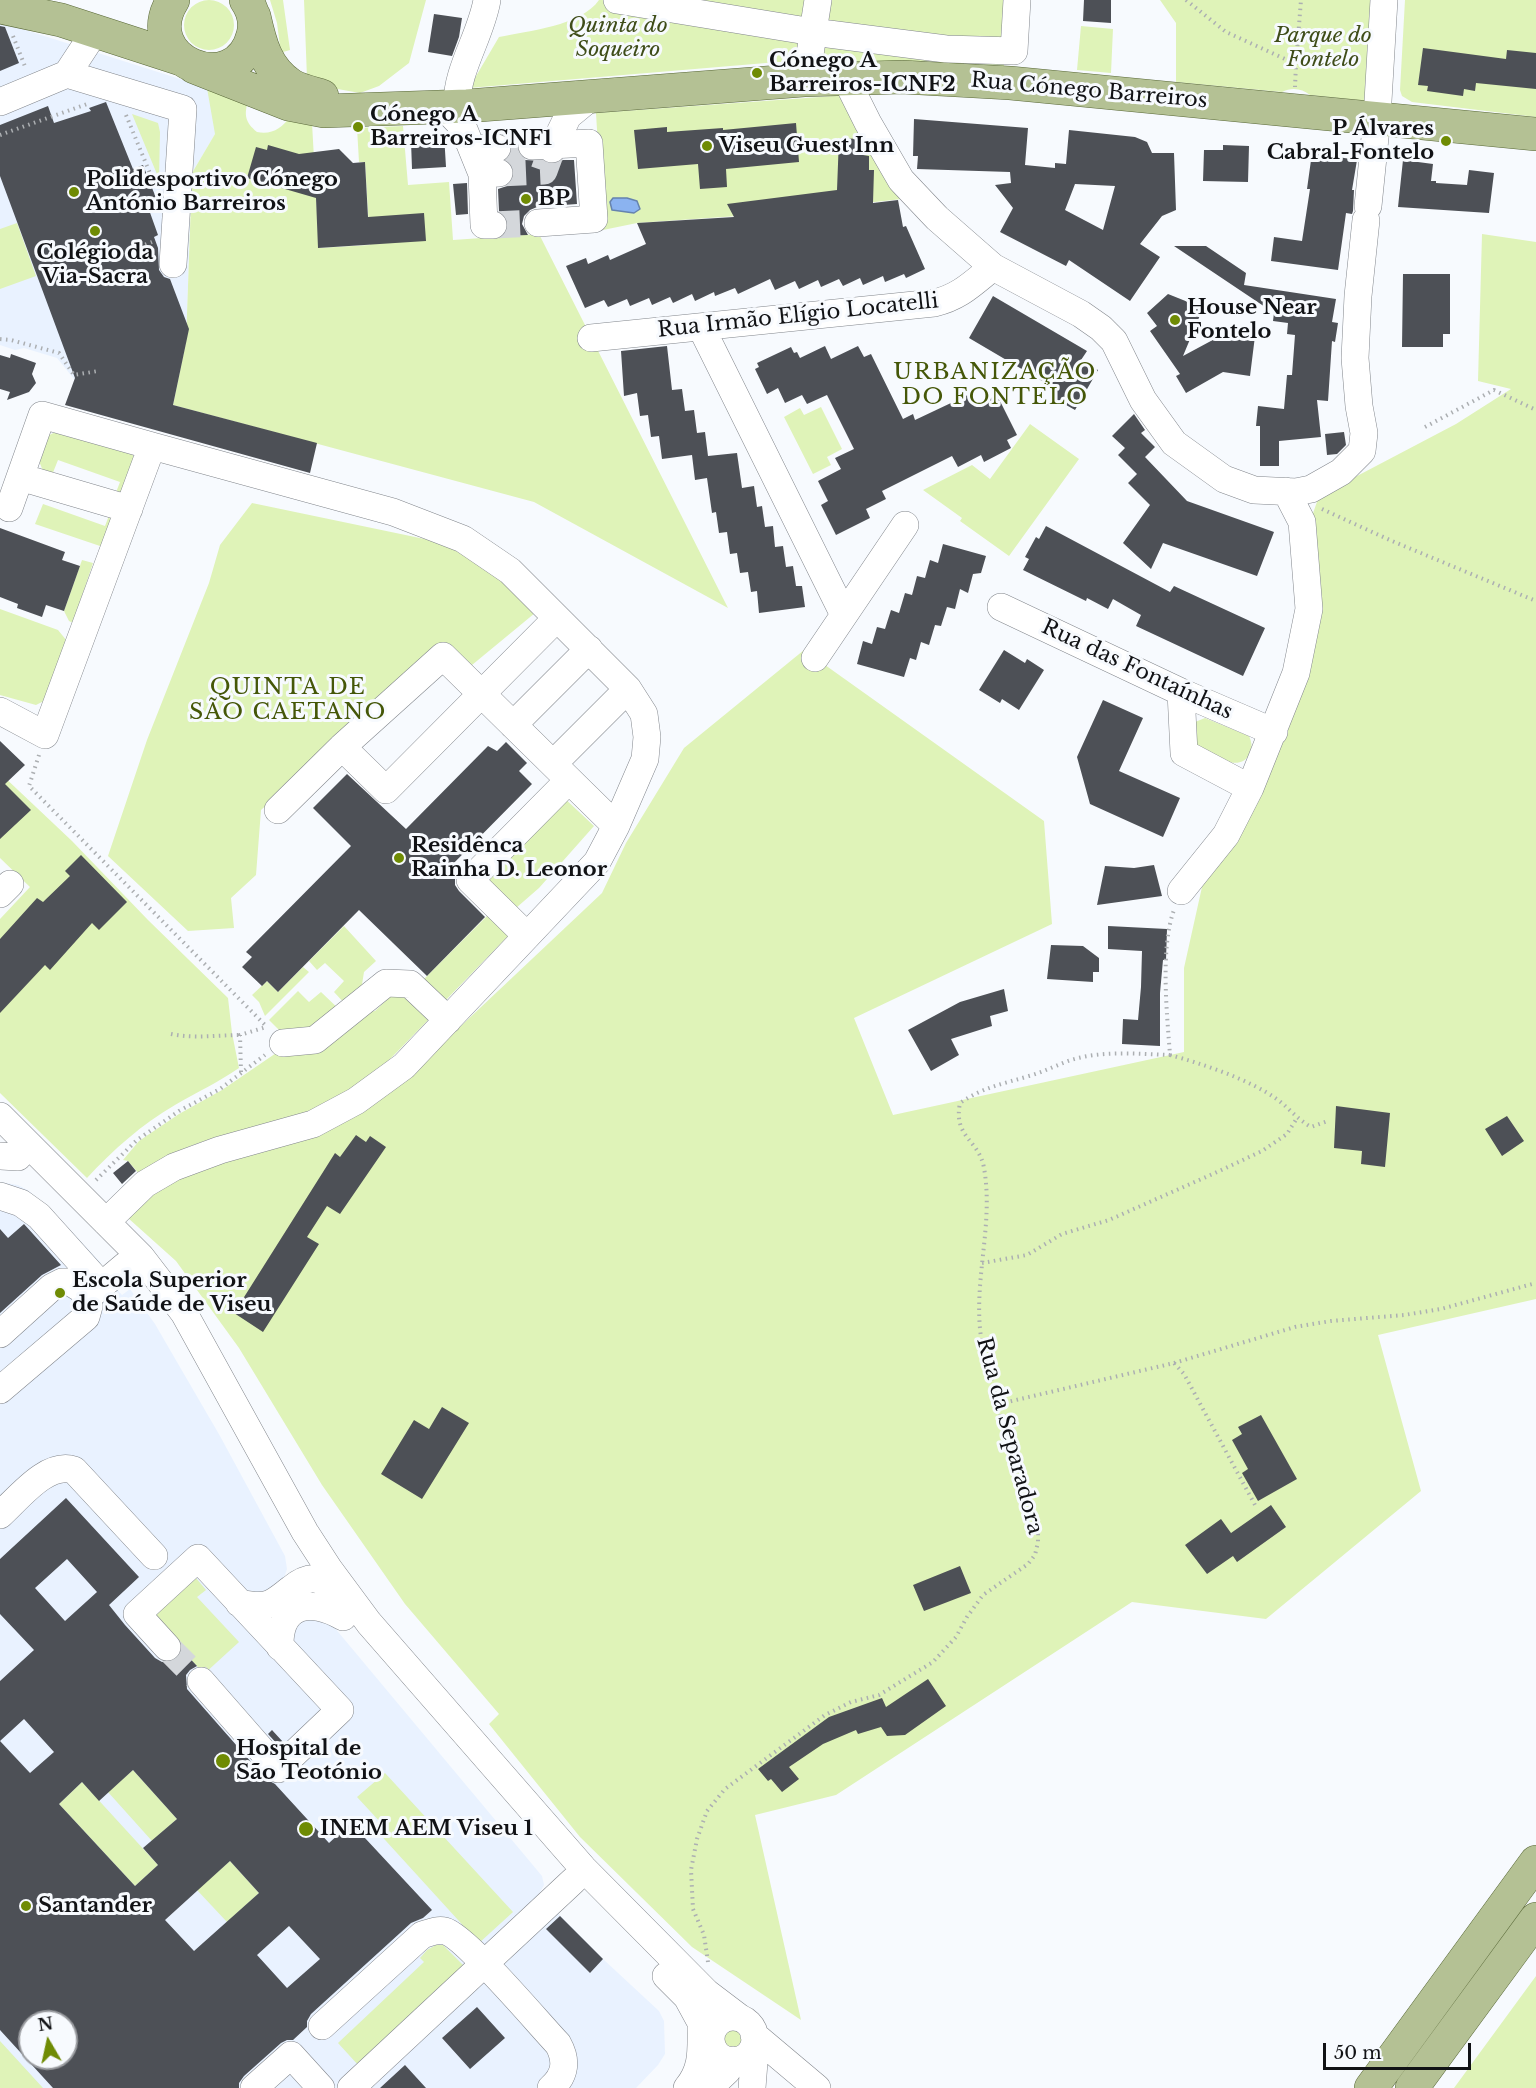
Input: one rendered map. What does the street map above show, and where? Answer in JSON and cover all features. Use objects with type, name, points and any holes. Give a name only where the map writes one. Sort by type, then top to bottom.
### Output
[{"type":"main road","points":[[173,0],[166,13],[165,25],[166,37],[171,48],[187,63],[209,70],[234,63],[244,54],[251,42],[254,30],[250,8]]},
{"type":"main road","name":"Rua Cónego Barreiros","points":[[250,8],[267,59],[285,81],[292,86],[321,96],[370,109]]},
{"type":"main road","name":"Rua Cónego Barreiros","points":[[3,20],[61,20],[187,63],[288,104],[324,111],[451,107],[804,80],[903,77],[1010,83],[1536,134]]},
{"type":"main road","points":[[1371,2088],[1536,1862]]},
{"type":"main road","points":[[1412,2088],[1536,1919]]},
{"type":"street","points":[[487,0],[484,19],[451,107],[488,161],[484,225],[493,225]]},
{"type":"street","points":[[617,0],[813,32],[946,49],[1014,51],[1017,0]]},
{"type":"street","points":[[804,80],[809,63],[818,0]]},
{"type":"street","points":[[846,79],[901,180],[937,218],[993,267],[1081,314],[1101,328],[1114,341],[1143,400],[1174,443],[1198,463],[1224,479],[1254,490],[1296,492],[1311,489],[1341,472],[1362,451],[1364,442],[1355,358],[1358,296],[1377,118],[1384,0]]},
{"type":"street","points":[[0,102],[67,74],[90,39],[93,30]]},
{"type":"street","points":[[67,74],[183,109],[173,264]]},
{"type":"street","points":[[538,223],[594,219],[589,143],[546,147],[568,116],[591,97]]},
{"type":"street","name":"Rua Irmão Elígio Locatelli","points":[[591,338],[950,300],[993,267]]},
{"type":"street","points":[[701,327],[844,615]]},
{"type":"street","points":[[9,508],[42,415],[393,512],[463,539],[510,571],[628,689],[644,714],[645,759],[616,826],[597,862],[404,1066],[356,1101],[313,1124],[220,1150],[174,1167],[145,1184],[106,1222]]},
{"type":"street","points":[[0,711],[45,735],[152,446]]},
{"type":"street","points":[[20,477],[129,509]]},
{"type":"street","points":[[1181,891],[1226,835],[1250,788],[1296,673],[1309,609],[1302,522],[1286,491]]},
{"type":"street","points":[[815,658],[905,525]]},
{"type":"street","name":"Rua das Fontaínhas","points":[[1001,607],[1181,692],[1274,732]]},
{"type":"street","points":[[342,747],[386,790],[557,618]]},
{"type":"street","points":[[513,725],[589,649]]},
{"type":"street","points":[[278,810],[342,747],[443,656],[616,826]]},
{"type":"street","points":[[527,936],[470,880],[628,689]]},
{"type":"street","points":[[1181,692],[1184,753],[1250,788]]},
{"type":"street","points":[[275,1035],[315,1040],[386,983],[410,984],[448,1020]]},
{"type":"street","points":[[0,1116],[141,1257],[184,1312],[356,1620],[532,1839],[687,1997],[713,2047],[721,2057],[746,2054],[817,2088]]},
{"type":"street","points":[[6,1151],[136,1274],[158,1303],[182,1341],[299,1552],[304,1583],[356,1620],[583,1868],[706,1993],[746,2054],[796,2088]]},
{"type":"street","points":[[0,1197],[21,1203],[39,1216],[95,1292]]},
{"type":"street","points":[[1,1384],[86,1317],[95,1292],[126,1265]]},
{"type":"street","points":[[0,1334],[57,1284],[70,1282],[83,1290],[95,1292]]},
{"type":"street","points":[[0,1515],[46,1474],[57,1468],[74,1470],[154,1556],[160,1581],[154,1598]]},
{"type":"street","points":[[154,1556],[181,1564],[193,1563]]},
{"type":"street","points":[[167,1647],[137,1614],[198,1558],[340,1710],[278,1769],[201,1681]]},
{"type":"street","points":[[239,1603],[260,1606],[270,1604],[304,1583]]},
{"type":"street","points":[[280,1647],[280,1634],[284,1621],[303,1607],[316,1605],[356,1620]]},
{"type":"street","points":[[351,2088],[573,1881]]},
{"type":"street","points":[[322,2026],[422,1935],[445,1931],[484,1964],[558,2044],[563,2054],[563,2073],[551,2088]]},
{"type":"street","points":[[706,2032],[712,2034],[719,2022],[733,2017],[746,2054]]},
{"type":"street","points":[[687,2088],[695,2079],[706,2032]]},
{"type":"street","points":[[709,2088],[746,2054]]},
{"type":"street","points":[[254,2088],[291,2055],[321,2088]]},
{"type":"path","points":[[1186,0],[1226,32],[1296,64]]},
{"type":"path","points":[[1294,110],[1301,0]]},
{"type":"path","points":[[3,20],[12,33],[34,88]]},
{"type":"path","points":[[0,135],[94,102]]},
{"type":"path","points":[[124,111],[156,185]]},
{"type":"path","points":[[134,249],[162,238]]},
{"type":"path","points":[[0,339],[59,353],[74,375],[98,371]]},
{"type":"path","points":[[1425,427],[1494,390],[1536,410]]},
{"type":"path","points":[[1286,491],[1392,541],[1536,601]]},
{"type":"path","points":[[45,735],[29,786],[275,1035]]},
{"type":"path","points":[[1181,891],[1170,922],[1167,959],[1170,1055],[1199,1063],[1250,1084],[1279,1100],[1297,1118],[1311,1127],[1328,1121]]},
{"type":"path","points":[[171,1034],[198,1037],[275,1035]]},
{"type":"path","points":[[240,1035],[241,1073]]},
{"type":"path","points":[[91,1186],[137,1140],[179,1111],[220,1089],[241,1073],[275,1035]]},
{"type":"path","name":"Rua da Separadora","points":[[706,1993],[708,1960],[704,1935],[693,1909],[691,1870],[697,1839],[707,1811],[725,1789],[825,1715],[851,1702],[879,1695],[933,1662],[956,1637],[983,1595],[1028,1564],[1035,1555],[1038,1529],[1004,1435],[999,1404],[982,1337],[979,1300],[987,1193],[984,1166],[978,1151],[960,1126],[958,1115],[960,1103],[974,1093],[992,1085],[1045,1072],[1069,1061],[1098,1054],[1170,1055]]},
{"type":"path","points":[[982,1263],[1027,1255],[1062,1234],[1109,1220],[1215,1173],[1262,1151],[1287,1134],[1297,1118]]},
{"type":"path","points":[[999,1404],[1174,1363],[1294,1327],[1331,1321],[1404,1316],[1441,1309],[1536,1283]]},
{"type":"path","points":[[1174,1363],[1184,1374],[1255,1505]]},
{"type":"shaded area","name":"Colégio da Via-Sacra","points":[[0,22],[237,97],[192,173],[186,342],[173,405],[74,379],[57,358],[24,348],[15,350],[0,345]]},
{"type":"shaded area","name":"Hospital de São Teotónio","points":[[0,1182],[18,1185],[29,1191],[63,1222],[101,1263],[97,1267],[122,1295],[130,1289],[155,1324],[220,1436],[285,1556],[287,1569],[284,1578],[329,1621],[542,1876],[544,1885],[539,1894],[603,1959],[659,2011],[664,2021],[665,2054],[658,2065],[636,2088],[0,2088]]},
{"type":"green space","points":[[204,0],[214,0],[227,7],[234,20],[234,30],[227,43],[214,50],[204,50],[195,46],[188,39],[184,30],[184,20],[188,11],[195,4]]},
{"type":"green space","points":[[270,0],[283,0],[290,50],[283,52],[280,46],[277,23]]},
{"type":"green space","points":[[304,0],[426,0],[409,63],[379,86],[360,93],[332,88],[307,78]]},
{"type":"green space","name":"Quinta do Soqueiro","points":[[599,0],[1006,0],[1004,66],[943,61],[778,62],[469,88],[499,37],[567,22],[591,9]]},
{"type":"green space","name":"Parque do Fontelo","points":[[1160,0],[1374,0],[1366,101],[1310,95],[1296,89],[1282,92],[1176,82],[1176,23]]},
{"type":"green space","points":[[1405,0],[1536,0],[1536,117],[1412,102],[1402,96],[1400,90]]},
{"type":"green space","points":[[1081,26],[1113,29],[1111,73],[1077,70]]},
{"type":"green space","points":[[207,88],[248,101],[246,118],[257,132],[276,130],[290,117],[312,123],[319,248],[370,245],[365,162],[359,162],[357,128],[403,126],[408,185],[449,182],[453,240],[539,234],[728,608],[534,502],[173,405],[186,342],[192,173],[215,134]]},
{"type":"green space","points":[[841,96],[902,199],[766,214],[637,223],[603,230],[596,113]]},
{"type":"green space","points":[[132,114],[158,123],[160,132],[159,179]]},
{"type":"green space","points":[[17,223],[36,276],[0,289],[0,229]]},
{"type":"green space","points":[[1482,234],[1536,242],[1536,1299],[1378,1335],[1421,1491],[1266,1619],[1132,1602],[836,1795],[755,1815],[801,2020],[692,1947],[580,1837],[489,1724],[499,1714],[405,1604],[322,1485],[239,1348],[176,1261],[128,1218],[152,1194],[176,1179],[217,1162],[263,1152],[316,1135],[410,1074],[602,893],[626,843],[684,748],[804,650],[1044,821],[1052,924],[854,1018],[893,1115],[1184,1052],[1184,968],[1204,878],[1286,723],[1311,519],[1319,496],[1456,424],[1511,389],[1478,381]]},
{"type":"green space","points":[[821,407],[842,449],[827,457],[831,465],[813,474],[784,417],[800,408],[804,415]]},
{"type":"green space","points":[[1030,424],[1079,459],[1009,556],[960,521],[962,518],[923,490],[972,465],[990,479]]},
{"type":"green space","points":[[60,430],[130,452],[135,458],[130,489],[115,495],[120,482],[58,460],[52,475],[43,471],[39,461],[47,436]]},
{"type":"green space","points":[[252,503],[439,542],[468,554],[502,578],[535,613],[472,665],[449,643],[261,810],[256,875],[231,898],[234,928],[188,931],[108,856],[147,740],[209,583],[220,545]]},
{"type":"green space","points":[[43,504],[105,526],[110,513],[113,519],[108,545],[100,546],[35,524]]},
{"type":"green space","points":[[82,560],[93,563],[73,623],[69,621],[64,611]]},
{"type":"green space","points":[[0,609],[58,630],[67,641],[44,701],[36,705],[0,695]]},
{"type":"green space","points":[[1205,718],[1249,736],[1251,750],[1249,755],[1238,763],[1231,762],[1197,747],[1195,722]]},
{"type":"green space","points":[[0,773],[72,841],[228,998],[239,1068],[151,1120],[87,1178],[0,1093],[0,919],[30,887],[0,858]]},
{"type":"green space","points":[[561,795],[594,826],[539,888],[516,908],[483,877]]},
{"type":"green space","points":[[488,915],[509,935],[443,1003],[421,982]]},
{"type":"green space","points":[[344,926],[376,961],[364,972],[361,991],[346,1005],[334,992],[344,981],[325,963],[317,970],[309,961]]},
{"type":"green space","points":[[303,967],[309,972],[265,1016],[259,1002],[252,995],[267,981],[278,992]]},
{"type":"green space","points":[[298,991],[309,1002],[321,992],[342,1012],[287,1038],[269,1020]]},
{"type":"green space","points":[[396,991],[432,1016],[371,1077],[343,1097],[312,1112],[189,1147],[140,1175],[128,1161],[123,1160],[139,1141],[179,1114],[222,1090],[282,1049],[355,1013],[375,1011]]},
{"type":"green space","points":[[196,1578],[206,1590],[197,1597],[239,1642],[204,1674],[153,1617]]},
{"type":"green space","points":[[133,1770],[177,1819],[152,1841],[108,1792]]},
{"type":"green space","points":[[385,1773],[513,1912],[479,1943],[376,1830],[382,1824],[357,1797]]},
{"type":"green space","points":[[82,1782],[158,1865],[135,1886],[59,1804]]},
{"type":"green space","points":[[230,1861],[259,1893],[227,1922],[197,1890]]},
{"type":"green space","points":[[436,1945],[443,1945],[465,1967],[359,2066],[338,2043],[424,1962],[420,1958]]},
{"type":"green space","points":[[1536,1976],[1536,2088],[1454,2088]]},
{"type":"green space","points":[[732,2026],[741,2030],[745,2039],[741,2048],[732,2052],[723,2048],[719,2039],[723,2030]]},
{"type":"green space","points":[[0,2041],[18,2061],[18,2070],[27,2070],[43,2088],[0,2088]]},
{"type":"water","points":[[613,198],[637,201],[640,209],[634,213],[612,210],[610,202]]},
{"type":"building","points":[[1084,0],[1111,0],[1111,23],[1083,21]]},
{"type":"building","points":[[434,14],[462,18],[459,37],[452,56],[428,52]]},
{"type":"building","points":[[0,26],[5,27],[19,63],[0,71]]},
{"type":"building","points":[[1423,48],[1506,59],[1507,50],[1536,53],[1536,89],[1476,83],[1475,91],[1464,89],[1463,96],[1427,91],[1428,86],[1418,85]]},
{"type":"building","points":[[106,102],[133,169],[143,165],[158,203],[148,207],[158,235],[154,237],[158,248],[159,270],[164,277],[170,279],[189,329],[173,405],[317,443],[310,473],[65,405],[75,378],[0,176],[0,125],[48,106],[54,123],[91,111],[89,108]]},
{"type":"building","points":[[914,119],[1028,128],[1025,165],[1055,168],[1055,163],[1066,164],[1069,130],[1135,137],[1147,142],[1152,153],[1174,153],[1176,210],[1162,216],[1140,244],[1160,257],[1130,301],[1069,260],[1066,266],[1000,232],[1013,208],[995,185],[1011,183],[1010,172],[917,169],[918,156],[913,156]],"holes":[[[1075,184],[1115,186],[1103,230],[1065,210]]]},
{"type":"building","points":[[796,123],[799,162],[726,169],[727,187],[700,189],[698,164],[638,169],[634,130],[667,127],[667,132],[723,128],[723,130]]},
{"type":"building","points":[[444,134],[446,167],[412,169],[411,141],[429,140],[429,135]]},
{"type":"building","points":[[518,138],[516,147],[519,155],[525,160],[543,161],[553,165],[563,160],[574,160],[577,204],[537,207],[530,210],[524,216],[522,224],[528,235],[503,236],[509,224],[506,217],[499,211],[498,189],[507,186],[513,180],[515,171],[507,160],[513,148],[510,139]]},
{"type":"building","points":[[839,138],[859,139],[863,146],[863,155],[869,156],[869,170],[874,170],[873,203],[898,200],[903,227],[906,226],[925,269],[906,278],[904,274],[885,282],[883,276],[863,285],[860,278],[843,286],[839,279],[821,287],[818,280],[799,289],[795,281],[775,290],[770,279],[738,294],[735,288],[715,296],[714,292],[695,301],[692,294],[673,303],[670,297],[652,305],[649,298],[630,306],[627,299],[608,307],[604,300],[585,308],[566,266],[586,258],[588,264],[608,255],[610,260],[646,244],[637,223],[734,217],[727,204],[837,190]]},
{"type":"building","points":[[268,145],[299,154],[339,149],[353,163],[365,162],[368,217],[424,213],[426,241],[318,248],[316,198],[247,178],[256,147],[267,150]]},
{"type":"building","points":[[1223,145],[1249,146],[1248,182],[1203,181],[1204,150],[1223,150]]},
{"type":"building","points":[[1312,153],[1357,160],[1352,190],[1354,190],[1353,211],[1352,214],[1346,213],[1338,270],[1271,261],[1274,237],[1302,241],[1310,189],[1307,189]]},
{"type":"building","points":[[1403,160],[1433,164],[1431,181],[1436,181],[1436,183],[1467,185],[1469,170],[1494,173],[1489,213],[1398,207]]},
{"type":"building","points":[[467,183],[468,214],[456,215],[453,184]]},
{"type":"building","points":[[1174,246],[1206,246],[1246,273],[1244,285],[1336,299],[1332,322],[1338,323],[1335,342],[1332,341],[1328,401],[1317,400],[1321,437],[1279,441],[1279,466],[1260,466],[1260,426],[1256,426],[1258,406],[1284,409],[1287,375],[1292,375],[1295,335],[1287,334],[1288,323],[1273,321],[1274,313]]},
{"type":"building","points":[[1403,274],[1450,274],[1450,334],[1443,334],[1443,347],[1402,347]]},
{"type":"building","points":[[1168,294],[1203,308],[1183,356],[1222,335],[1234,336],[1235,333],[1255,336],[1250,376],[1223,372],[1186,393],[1176,376],[1180,374],[1150,331],[1157,326],[1147,313]]},
{"type":"building","points":[[993,296],[1087,351],[1081,360],[1098,370],[1075,410],[1052,397],[1054,388],[969,338]]},
{"type":"building","points":[[667,346],[672,390],[682,389],[685,411],[694,410],[697,433],[705,432],[708,456],[737,453],[742,488],[754,486],[757,507],[762,506],[765,527],[773,526],[775,547],[783,546],[786,567],[793,566],[796,586],[802,586],[805,607],[759,613],[757,591],[751,592],[748,572],[740,573],[737,553],[730,554],[727,532],[719,533],[716,512],[712,513],[707,478],[695,480],[692,455],[662,459],[659,436],[651,437],[648,415],[640,416],[637,393],[624,396],[621,351]]},
{"type":"building","points":[[825,346],[831,359],[858,346],[864,357],[871,354],[903,419],[913,414],[915,420],[970,394],[976,405],[997,395],[1017,435],[1007,440],[1011,448],[984,462],[981,455],[958,467],[952,456],[882,491],[886,499],[866,509],[870,518],[836,535],[821,505],[828,501],[818,481],[841,469],[835,458],[854,449],[827,395],[807,404],[802,395],[785,403],[778,388],[767,394],[755,369],[759,367],[757,363],[791,347],[800,358]]},
{"type":"building","points":[[11,354],[36,363],[32,374],[36,383],[29,392],[7,400],[10,392],[0,389],[0,355],[10,358]]},
{"type":"building","points":[[1134,414],[1145,430],[1141,433],[1155,447],[1145,457],[1187,501],[1274,532],[1257,576],[1163,543],[1151,569],[1123,543],[1150,505],[1128,483],[1137,474],[1118,455],[1125,448],[1112,436]]},
{"type":"building","points":[[1344,432],[1346,445],[1337,454],[1327,455],[1325,434]]},
{"type":"building","points":[[1046,526],[1170,592],[1174,586],[1265,628],[1243,676],[1136,626],[1141,615],[1113,599],[1108,609],[1087,598],[1086,601],[1023,570],[1029,559],[1025,557],[1036,537],[1039,539]]},
{"type":"building","points":[[0,528],[65,552],[62,560],[80,566],[64,611],[46,605],[42,617],[17,608],[18,604],[0,597]]},
{"type":"building","points":[[943,544],[986,556],[981,573],[973,574],[968,593],[960,589],[955,609],[947,607],[941,626],[935,625],[929,645],[921,642],[916,660],[910,658],[904,677],[857,664],[863,641],[872,644],[877,627],[885,629],[891,610],[899,613],[905,593],[912,595],[917,576],[925,578],[930,560],[938,563]]},
{"type":"building","points":[[1004,650],[1025,663],[1027,659],[1044,670],[1019,710],[1002,699],[1000,703],[979,690]]},
{"type":"building","points":[[1103,700],[1143,718],[1119,771],[1180,798],[1163,837],[1090,804],[1077,757]]},
{"type":"building","points":[[0,741],[25,765],[5,784],[31,810],[0,839]]},
{"type":"building","name":"Residênca Rainha D. Leonor","points":[[506,742],[527,763],[519,771],[532,784],[447,870],[455,878],[455,885],[459,891],[485,917],[427,976],[359,910],[278,992],[267,981],[262,986],[242,967],[252,957],[246,952],[351,846],[313,808],[347,774],[406,829],[488,746],[497,751]]},
{"type":"building","points":[[81,855],[127,902],[99,930],[92,923],[50,970],[45,965],[0,1013],[0,939],[37,898],[43,902],[70,876],[65,871]]},
{"type":"building","points":[[1154,865],[1162,896],[1097,905],[1105,866],[1134,868]]},
{"type":"building","points":[[1108,926],[1167,929],[1166,960],[1163,960],[1160,993],[1160,1046],[1122,1044],[1123,1019],[1138,1020],[1142,951],[1108,949]]},
{"type":"building","points":[[1051,945],[1083,946],[1099,958],[1099,972],[1093,972],[1093,982],[1047,979]]},
{"type":"building","points":[[1004,989],[1008,1011],[990,1016],[992,1026],[951,1039],[959,1055],[931,1071],[908,1030],[960,1002]]},
{"type":"building","points":[[1336,1106],[1390,1113],[1385,1167],[1361,1164],[1362,1151],[1334,1148]]},
{"type":"building","points":[[1507,1116],[1524,1141],[1502,1156],[1485,1129]]},
{"type":"building","points":[[356,1135],[366,1142],[370,1136],[386,1147],[340,1214],[327,1206],[307,1237],[319,1244],[263,1332],[234,1313],[335,1153],[340,1157]]},
{"type":"building","points":[[128,1161],[136,1171],[122,1184],[113,1173]]},
{"type":"building","points":[[24,1224],[61,1265],[42,1275],[0,1313],[0,1229],[8,1238]]},
{"type":"building","points":[[442,1407],[469,1423],[422,1499],[381,1474],[414,1420],[429,1429]]},
{"type":"building","points":[[1261,1415],[1297,1479],[1258,1501],[1242,1473],[1248,1469],[1232,1440],[1242,1434],[1238,1427]]},
{"type":"building","points":[[66,1498],[139,1577],[109,1605],[125,1625],[155,1658],[162,1662],[177,1659],[182,1650],[197,1666],[186,1675],[187,1689],[266,1779],[275,1784],[329,1843],[351,1823],[432,1910],[423,1918],[411,1923],[311,2014],[307,2027],[293,2040],[281,2043],[244,2076],[239,2083],[239,2088],[53,2088],[37,2070],[78,2070],[78,2010],[18,2010],[18,2050],[0,2030],[0,1741],[0,1681],[34,1650],[0,1614],[0,1559]],"holes":[[[67,1559],[97,1592],[65,1621],[35,1588]],[[24,1719],[54,1752],[30,1773],[0,1741]],[[133,1770],[177,1819],[143,1848],[158,1865],[135,1886],[59,1804],[82,1782],[99,1801]],[[230,1861],[259,1893],[194,1951],[165,1920]],[[289,1926],[320,1959],[287,1988],[257,1955]]]},
{"type":"building","points":[[1271,1505],[1286,1527],[1237,1562],[1233,1556],[1207,1574],[1185,1545],[1221,1519],[1231,1533]]},
{"type":"building","points":[[960,1566],[971,1593],[924,1611],[913,1585]]},
{"type":"building","points":[[928,1679],[946,1706],[905,1735],[887,1736],[881,1727],[858,1734],[856,1730],[823,1744],[789,1767],[799,1779],[782,1792],[758,1769],[829,1717],[882,1698],[886,1707]]},
{"type":"building","points":[[272,1730],[283,1742],[279,1746],[268,1734]]},
{"type":"building","points":[[560,1916],[603,1959],[590,1973],[546,1929]]},
{"type":"building","points":[[477,2007],[505,2038],[470,2069],[442,2038]]},
{"type":"building","points":[[405,2065],[426,2088],[380,2088]]},
{"type":"tunnel","points":[[497,148],[532,146]]},
{"type":"tunnel","points":[[499,173],[544,171],[552,149]]},
{"type":"tunnel","points":[[493,225],[538,223]]},
{"type":"tunnel","points":[[167,1647],[201,1681]]},
{"type":"place","name":"Cónego A Barreiros-ICNF2","points":[[757,73]]},
{"type":"place","name":"Cónego A Barreiros-ICNF1","points":[[358,127]]},
{"type":"place","name":"P Álvares Cabral-Fontelo","points":[[1446,141]]},
{"type":"place","name":"Viseu Guest Inn","points":[[707,146]]},
{"type":"place","name":"Polidesportivo Cónego António Barreiros","points":[[74,192]]},
{"type":"place","name":"BP","points":[[526,199]]},
{"type":"place","name":"Colégio da Via-Sacra","points":[[95,231]]},
{"type":"place","name":"House Near Fontelo","points":[[1175,320]]},
{"type":"place","name":"Residênca Rainha D. Leonor","points":[[399,858]]},
{"type":"place","name":"Escola Superior de Saúde de Viseu","points":[[60,1293]]},
{"type":"place","name":"Hospital de São Teotónio","points":[[223,1761]]},
{"type":"place","name":"INEM AEM Viseu 1","points":[[306,1829]]},
{"type":"place","name":"Santander","points":[[26,1906]]},
{"type":"district","name":"URBANIZAÇÃO DO FONTELO","points":[[995,386]]},
{"type":"district","name":"QUINTA DE SÃO CAETANO","points":[[288,700]]}]
